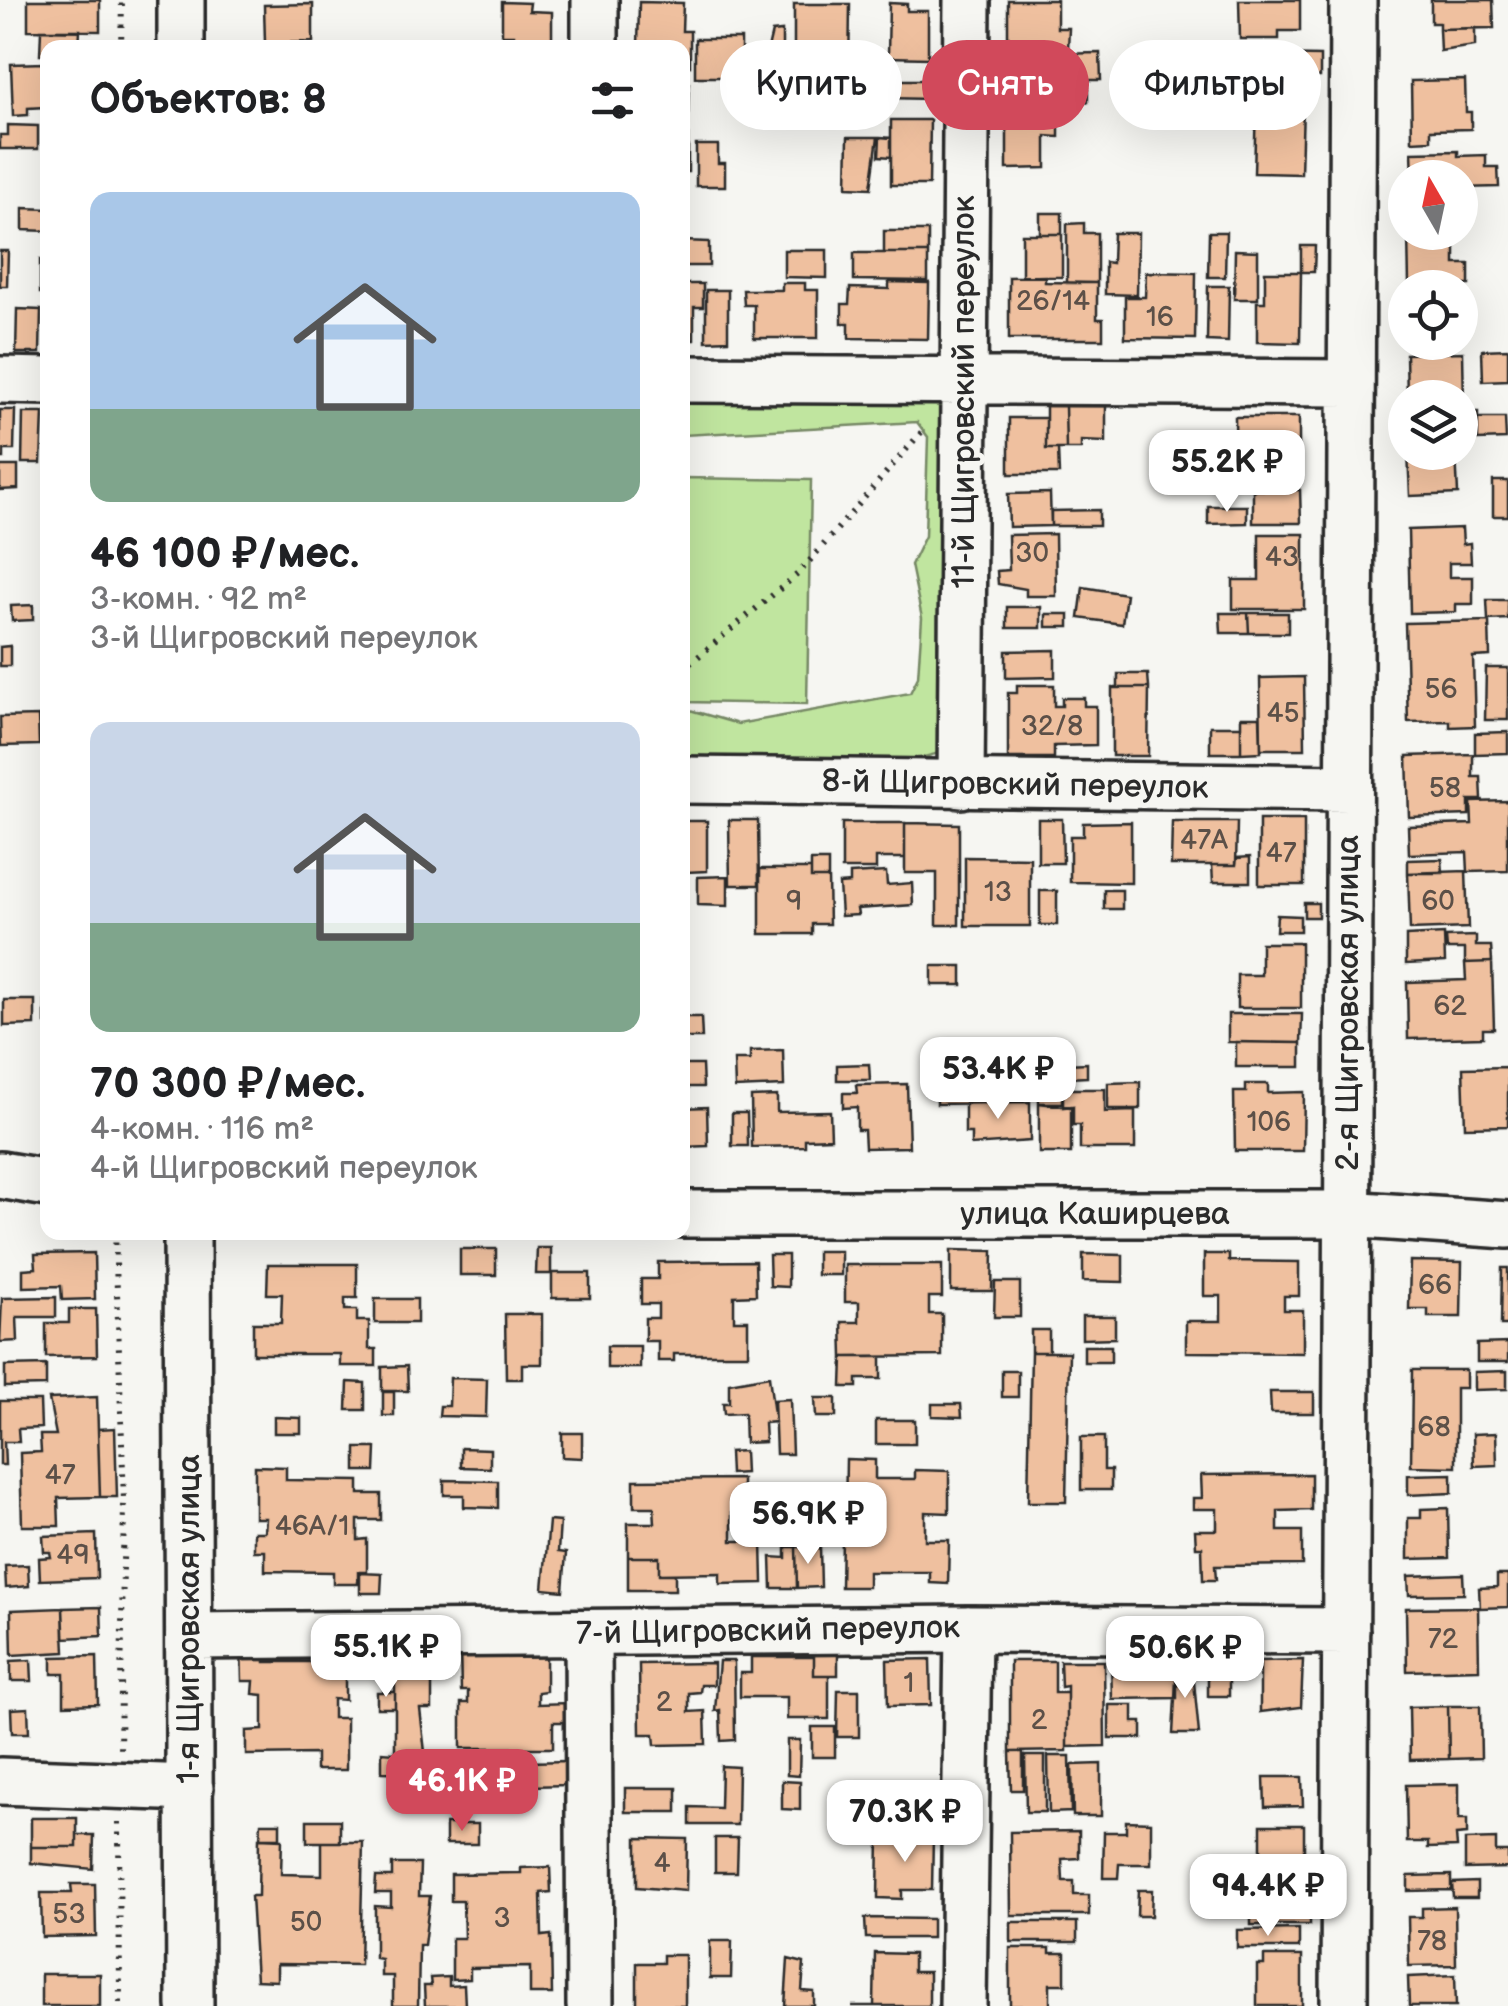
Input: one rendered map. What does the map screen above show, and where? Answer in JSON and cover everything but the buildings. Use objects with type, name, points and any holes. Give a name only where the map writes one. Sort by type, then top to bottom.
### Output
[{"type":"street","points":[[181,0],[181,40]]},
{"type":"street","points":[[595,0],[595,40]]},
{"type":"street","name":"11-й Щигровский переулок","points":[[961,785],[967,0]]},
{"type":"street","name":"2-я Щигровская улица","points":[[1344,2006],[1352,0]]},
{"type":"street","points":[[690,379],[1350,383]]},
{"type":"street","points":[[0,380],[40,381]]},
{"type":"street","name":"8-й Щигровский переулок","points":[[690,780],[1348,788]]},
{"type":"street","points":[[0,1175],[40,1182]]},
{"type":"street","name":"улица Каширцева","points":[[690,1214],[1347,1214],[1508,1225]]},
{"type":"street","name":"1-я Щигровская улица","points":[[186,1240],[190,2006]]},
{"type":"street","points":[[964,2006],[968,1628]]},
{"type":"street","name":"7-й Щигровский переулок","points":[[190,1636],[968,1628],[1346,1631]]},
{"type":"street","points":[[588,1633],[590,2006]]},
{"type":"street","points":[[0,1780],[190,1788]]},
{"type":"path","points":[[121,40],[122,0]]},
{"type":"path","points":[[690,663],[799,573],[965,382]]},
{"type":"path","points":[[115,1240],[124,1502],[120,2006]]},
{"type":"green space","points":[[690,392],[940,394],[957,415],[947,740],[936,754],[900,763],[690,756],[690,710],[738,724],[910,693],[918,677],[922,618],[911,565],[925,536],[928,437],[917,422],[690,435]]},
{"type":"green space","points":[[690,478],[811,480],[807,704],[690,702]]}]
